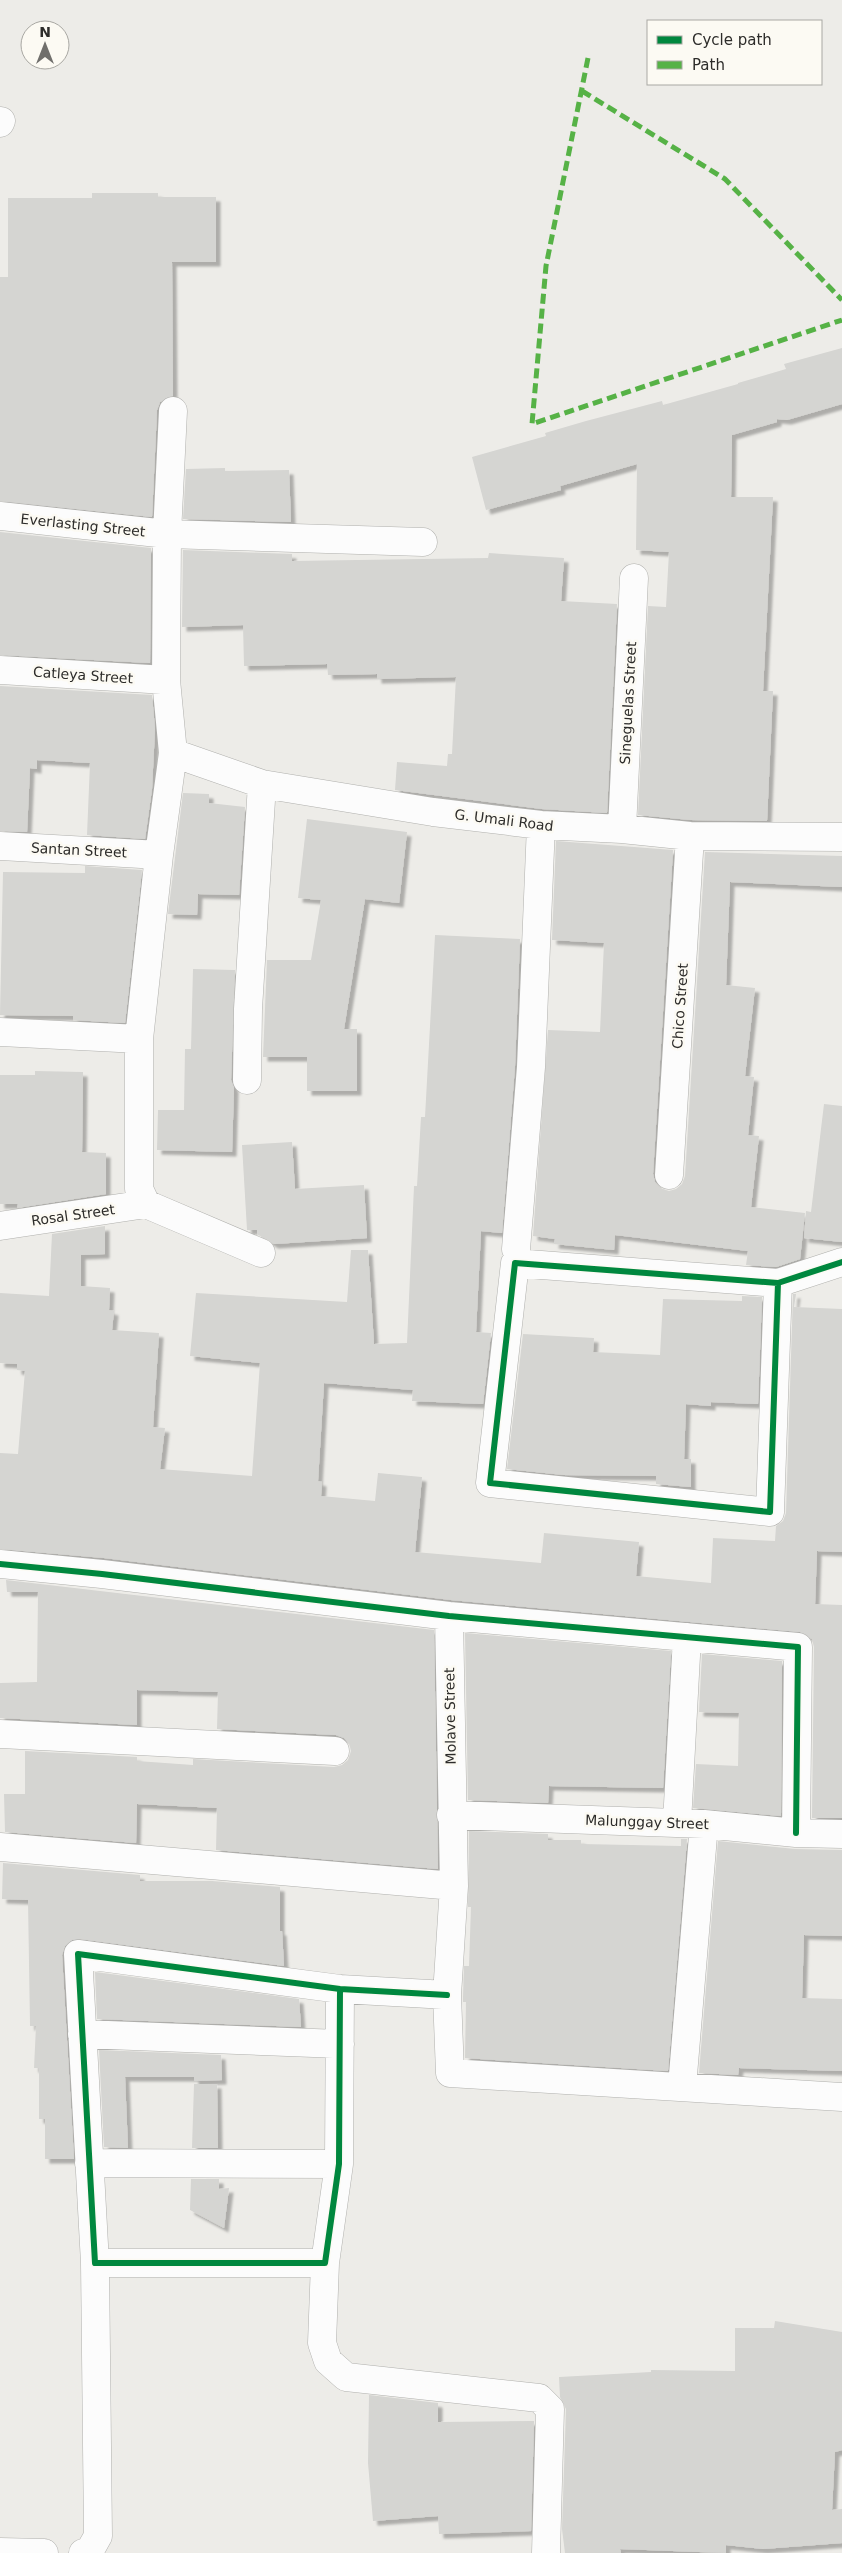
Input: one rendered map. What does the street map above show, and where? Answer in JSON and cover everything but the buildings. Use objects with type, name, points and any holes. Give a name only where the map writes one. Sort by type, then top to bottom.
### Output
[{"type":"street","points":[[173,410],[167,534],[166,680],[173,753],[159,854],[138,1039],[138,1189],[146,1204],[261,1253]]},
{"type":"street","name":"Everlasting Street","points":[[0,516],[167,534],[424,542]]},
{"type":"street","name":"Sineguelas Street","points":[[622,829],[634,578]]},
{"type":"street","name":"Catleya Street","points":[[0,670],[166,680]]},
{"type":"street","name":"G. Umali Road","points":[[173,753],[262,784],[433,812],[541,826],[622,829],[690,836],[842,837]]},
{"type":"street","points":[[247,1080],[248,1009],[262,784]]},
{"type":"street","points":[[516,1249],[530,1067],[541,826]]},
{"type":"street","name":"Chico Street","points":[[669,1175],[690,836]]},
{"type":"street","name":"Santan Street","points":[[0,846],[159,854]]},
{"type":"street","points":[[0,1032],[138,1039]]},
{"type":"street","name":"Rosal Street","points":[[0,1226],[146,1204]]},
{"type":"street","points":[[778,1284],[770,1512],[490,1483],[515,1262],[778,1284],[842,1262]]},
{"type":"street","points":[[0,1564],[102,1574],[449,1616],[798,1647],[796,1833]]},
{"type":"street","name":"Molave Street","points":[[449,1616],[451,1815],[454,1886],[447,1995],[450,2073],[682,2087]]},
{"type":"street","points":[[677,1823],[687,1637]]},
{"type":"street","points":[[0,1734],[334,1751]]},
{"type":"street","name":"Malunggay Street","points":[[451,1815],[704,1824],[796,1833],[842,1834]]},
{"type":"street","points":[[704,1824],[682,2087],[842,2097]]},
{"type":"street","points":[[0,1847],[454,1886]]},
{"type":"street","points":[[83,2553],[89,2552],[98,2536],[95,2263],[78,1954],[340,1989],[447,1995]]},
{"type":"street","points":[[340,1989],[338,2164],[326,2263],[322,2343],[328,2361],[346,2377],[539,2398],[550,2409],[546,2553]]},
{"type":"street","points":[[82,2034],[340,2044]]},
{"type":"street","points":[[89,2163],[338,2164]]},
{"type":"street","points":[[95,2263],[326,2263]]},
{"type":"street","points":[[0,2552],[44,2553]]},
{"type":"marked path","points":[[588,58],[546,266],[532,424],[842,320]]},
{"type":"marked path","points":[[582,91],[725,179],[842,300]]},
{"type":"cycle path","points":[[778,1283],[515,1263],[490,1483],[770,1512],[778,1283],[842,1262]]},
{"type":"cycle path","points":[[0,1564],[102,1574],[449,1616],[798,1647],[796,1833]]},
{"type":"cycle path","points":[[340,1989],[339,2164],[325,2263],[95,2263],[78,1954],[340,1989],[447,1995]]}]
